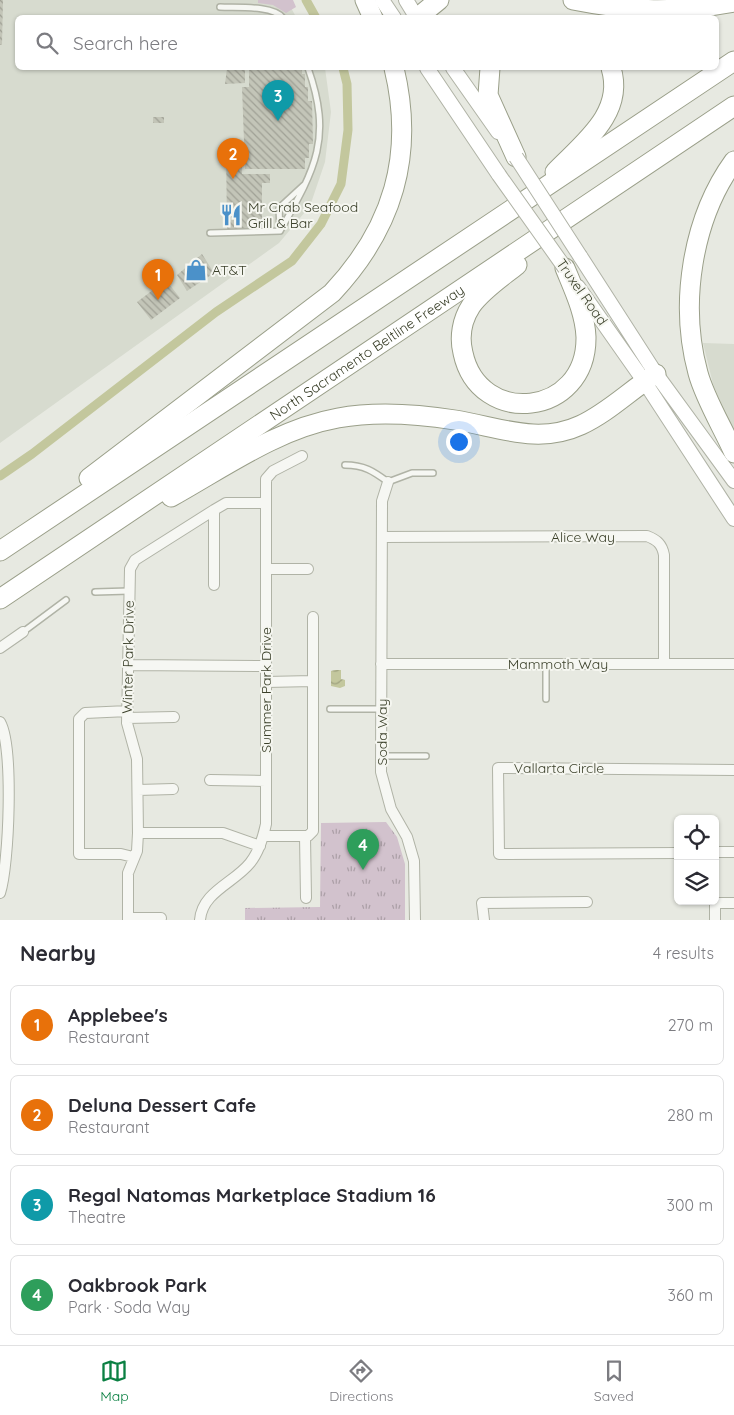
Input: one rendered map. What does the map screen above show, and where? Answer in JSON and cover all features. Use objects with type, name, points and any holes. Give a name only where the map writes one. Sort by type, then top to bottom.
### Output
[{"type":"highway","points":[[365,0],[372,15]]},
{"type":"highway","points":[[421,15],[439,0]]},
{"type":"highway","points":[[573,0],[614,8],[655,11],[697,9],[734,2]]},
{"type":"highway","points":[[0,551],[734,61]]},
{"type":"highway","points":[[0,545],[332,293],[355,269],[373,240],[389,206],[399,170],[403,133],[401,96],[394,70]]},
{"type":"highway","points":[[490,70],[488,95],[516,157]]},
{"type":"highway","points":[[530,198],[604,119],[614,91],[612,70]]},
{"type":"highway","name":"North Sacramento Beltline Freeway","points":[[0,599],[734,106]]},
{"type":"highway","points":[[734,161],[708,208],[696,248],[690,290],[690,332],[698,374],[734,453]]},
{"type":"highway","points":[[565,268],[577,296],[584,324],[585,348],[576,374],[565,390],[540,402],[521,404],[508,402],[493,395],[477,381],[464,359],[461,334],[467,313],[477,299],[589,204]]},
{"type":"highway","points":[[56,560],[264,444],[300,428],[338,418],[377,414],[457,420],[524,435],[553,433],[580,426],[605,412],[650,378]]},
{"type":"main road","points":[[382,0],[392,15]]},
{"type":"main road","points":[[406,0],[415,15]]},
{"type":"main road","name":"Truxel Road","points":[[428,70],[565,268],[650,378],[734,481]]},
{"type":"main road","name":"Truxel Road","points":[[453,70],[516,157],[580,256],[734,519]]},
{"type":"street","name":"Summer Park Drive","points":[[200,920],[204,906],[210,898],[243,871],[262,841],[266,824],[267,476],[302,456]]},
{"type":"street","name":"Soda Way","points":[[388,482],[382,501],[382,756],[384,787],[391,809],[407,837],[414,861],[415,920]]},
{"type":"street","name":"Winter Park Drive","points":[[128,919],[128,873],[137,850],[138,833],[138,759],[128,732],[127,714],[130,569],[135,560],[226,503],[266,503]]},
{"type":"street","points":[[214,510],[214,585]]},
{"type":"street","name":"Alice Way","points":[[382,537],[647,536],[656,540],[662,547],[664,555],[664,664]]},
{"type":"street","points":[[267,569],[308,569]]},
{"type":"street","points":[[138,833],[223,833],[262,841],[311,835],[313,831],[313,617]]},
{"type":"street","points":[[0,648],[23,632]]},
{"type":"street","name":"Mammoth Way","points":[[382,664],[734,664]]},
{"type":"street","points":[[129,665],[266,666]]},
{"type":"street","points":[[266,682],[313,681]]},
{"type":"street","points":[[134,857],[121,854],[79,854],[79,719],[85,713],[174,716]]},
{"type":"street","points":[[0,722],[6,738],[7,828],[4,880],[0,893]]},
{"type":"street","name":"Vallarta Circle","points":[[674,853],[499,854],[498,768],[734,770]]},
{"type":"street","points":[[210,780],[266,781]]},
{"type":"street","points":[[138,790],[173,789]]},
{"type":"street","points":[[305,836],[306,898]]},
{"type":"street","points":[[719,852],[734,852]]},
{"type":"street","points":[[484,920],[482,903],[588,902]]},
{"type":"street","points":[[715,920],[715,903],[734,903]]},
{"type":"street","points":[[128,919],[161,918]]},
{"type":"lane","points":[[220,7],[268,9],[281,15]]},
{"type":"lane","points":[[280,232],[308,182],[317,158],[320,134],[320,106],[309,70]]},
{"type":"lane","points":[[280,232],[279,208],[308,182]]},
{"type":"lane","points":[[210,233],[280,232]]},
{"type":"lane","points":[[345,465],[360,465],[370,468],[388,482],[412,473],[433,473]]},
{"type":"lane","points":[[95,592],[130,591]]},
{"type":"lane","points":[[23,632],[66,600]]},
{"type":"lane","points":[[546,664],[546,699]]},
{"type":"lane","points":[[330,709],[382,709]]},
{"type":"lane","points":[[382,756],[426,756]]},
{"type":"shaded area","points":[[0,0],[262,0],[289,4],[295,15],[15,15],[15,70],[325,70],[331,112],[325,162],[310,206],[279,243],[0,443]]},
{"type":"shaded area","points":[[703,343],[734,344],[734,435],[713,384]]},
{"type":"green space","points":[[258,0],[293,0],[296,7],[286,13],[273,5],[258,3]]},
{"type":"green space","points":[[386,822],[397,837],[405,864],[405,920],[245,920],[245,908],[320,907],[321,823]]},
{"type":"water","points":[[341,670],[341,679],[345,680],[345,686],[340,688],[331,686],[331,671]]},
{"type":"building","points":[[0,0],[3,0],[2,45],[0,45]]},
{"type":"building","points":[[227,70],[245,70],[245,83],[225,84]]},
{"type":"building","points":[[249,70],[302,70],[302,74],[305,74],[305,87],[308,87],[308,101],[312,101],[313,144],[309,144],[309,158],[305,158],[305,169],[245,169],[242,87],[249,87]]},
{"type":"building","points":[[153,117],[164,117],[164,123],[153,123]]},
{"type":"building","points":[[226,145],[242,147],[242,174],[270,174],[270,183],[262,183],[262,229],[227,229]]},
{"type":"building","points":[[202,254],[214,273],[187,291],[177,275]]},
{"type":"building","points":[[166,280],[180,298],[151,320],[137,302]]},
{"type":"waterway","points":[[306,0],[314,15]]},
{"type":"waterway","points":[[0,476],[32,454],[216,312],[292,261],[321,224],[341,184],[348,130],[347,84],[344,70]]},
{"type":"place","name":"Regal Natomas Marketplace Stadium 16","points":[[278,121]]},
{"type":"place","name":"Deluna Dessert Cafe","points":[[233,179]]},
{"type":"place","name":"Mr Crab Seafood Grill & Bar","points":[[231,215]]},
{"type":"place","name":"AT&T","points":[[196,270]]},
{"type":"place","name":"Applebee's","points":[[158,300]]},
{"type":"place","name":"Oakbrook Park","points":[[363,870]]}]
